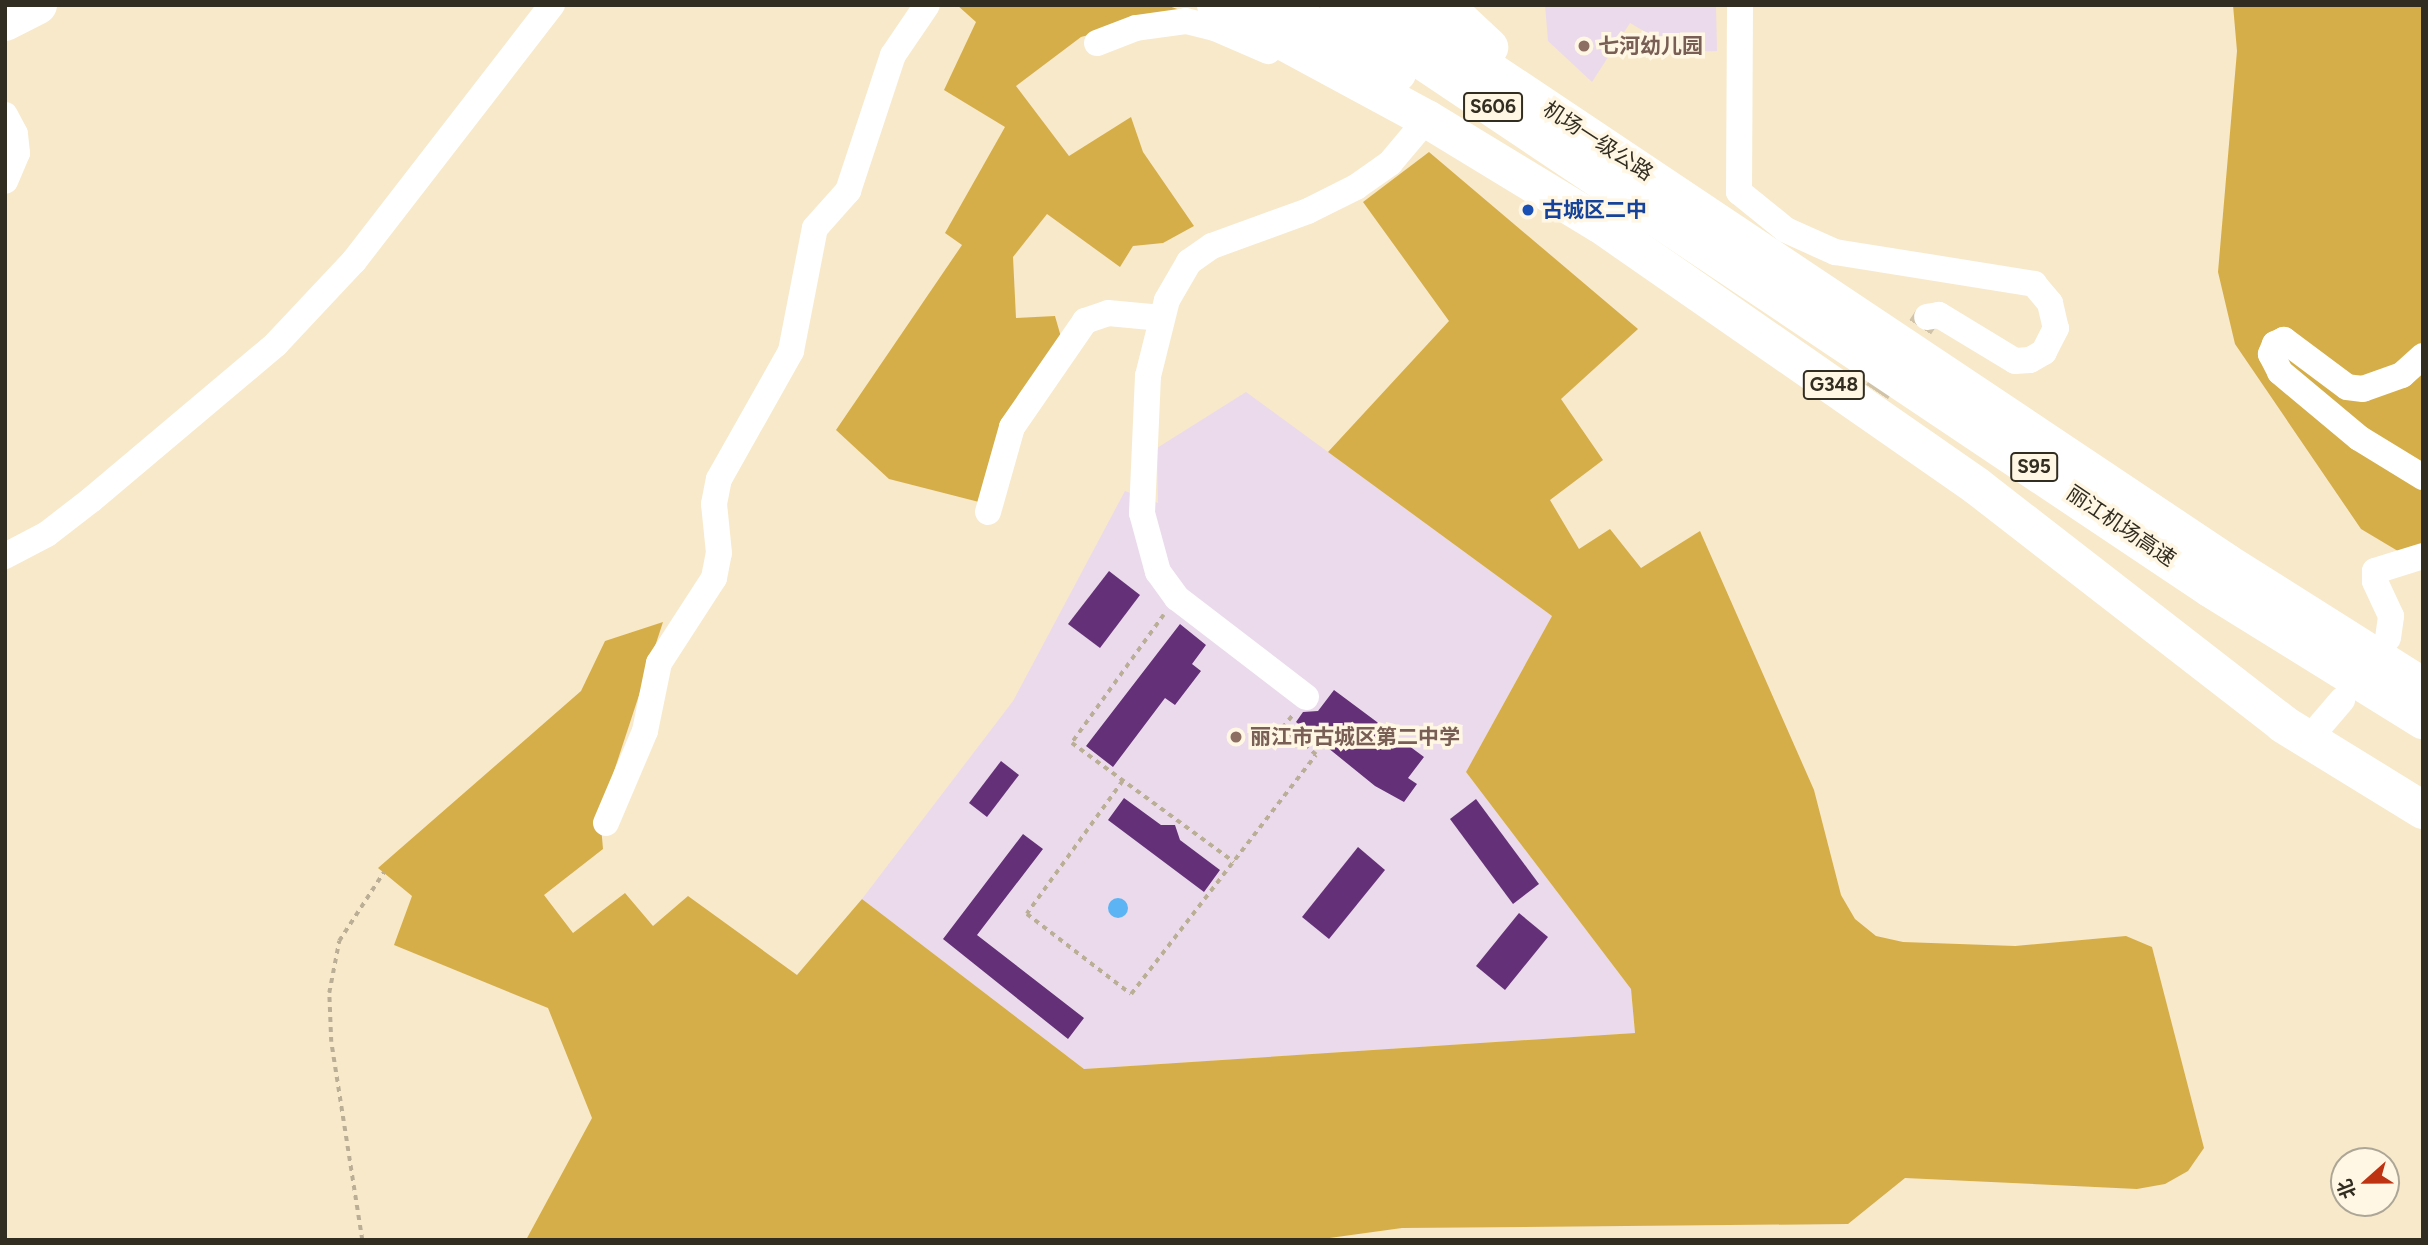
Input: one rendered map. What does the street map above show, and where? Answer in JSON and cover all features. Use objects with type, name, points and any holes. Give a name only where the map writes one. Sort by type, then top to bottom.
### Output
[{"type":"highway","points":[[5,22],[38,5]]},
{"type":"highway","name":"G348","points":[[1216,5],[1427,119],[1600,224],[1872,400],[1978,487],[2307,741],[2423,810]]},
{"type":"highway","points":[[1276,5],[1478,121],[1656,196]]},
{"type":"highway","name":"机场一级公路","points":[[1339,5],[1656,196]]},
{"type":"highway","name":"机场一级公路","points":[[1392,5],[1656,196]]},
{"type":"highway","points":[[1444,5],[1656,196]]},
{"type":"highway","name":"丽江机场高速","points":[[1656,196],[2423,687]]},
{"type":"highway","name":"丽江机场高速","points":[[1656,196],[2210,588],[2423,720]]},
{"type":"street","points":[[5,556],[47,534],[91,500],[276,344],[354,261],[552,5]]},
{"type":"street","points":[[606,823],[645,730],[659,663],[715,578],[719,553],[714,504],[719,479],[791,351],[815,228],[848,191],[893,55],[927,5]]},
{"type":"street","points":[[1740,5],[1739,192],[1786,230],[1835,252],[2034,284],[2050,303],[2056,328],[2045,352],[2030,360],[2015,361],[1939,316],[1927,317]]},
{"type":"street","points":[[1097,43],[1136,28],[1186,22],[1215,27],[1309,69],[1329,65]]},
{"type":"street","points":[[5,115],[15,134],[18,153],[5,181]]},
{"type":"street","points":[[1306,698],[1177,598],[1152,558],[1141,497],[1148,376],[1172,286],[1200,253],[1308,211],[1356,187],[1390,163],[1427,119]]},
{"type":"street","points":[[988,512],[1012,427],[1085,321],[1108,313],[1162,318]]},
{"type":"street","points":[[2423,356],[2402,375],[2363,389],[2347,387],[2284,340],[2275,344],[2272,354],[2280,372],[2359,438],[2423,477]]},
{"type":"street","points":[[2388,638],[2391,616],[2375,581],[2375,571],[2423,556]]},
{"type":"street","points":[[2307,741],[2342,700]]},
{"type":"path","points":[[1177,598],[1072,743],[1234,862]]},
{"type":"path","points":[[1123,781],[1027,914],[1131,994],[1316,755],[1282,728],[1306,698]]},
{"type":"path","points":[[362,1240],[331,1042],[329,993],[339,941],[384,872]]},
{"type":"shaded area","points":[[957,5],[1166,5],[1180,10],[1081,37],[1016,86],[1069,156],[1131,117],[1143,152],[1194,226],[1163,243],[1133,246],[1120,267],[1047,214],[1013,257],[1016,318],[1055,316],[1061,337],[979,502],[889,479],[836,430],[962,245],[945,233],[1005,127],[944,90],[976,22]]},
{"type":"shaded area","name":"七河幼儿园","points":[[1545,5],[1716,5],[1717,51],[1680,52],[1630,23],[1592,82],[1548,41]]},
{"type":"shaded area","points":[[2233,5],[2423,5],[2423,566],[2361,529],[2235,344],[2218,272],[2237,51]]},
{"type":"shaded area","points":[[1429,152],[1638,329],[1561,399],[1603,460],[1550,500],[1579,549],[1610,529],[1641,568],[1700,531],[1814,790],[1841,895],[1855,919],[1876,936],[1903,942],[2015,946],[2126,936],[2152,947],[2204,1148],[2188,1171],[2165,1184],[2137,1189],[1905,1178],[1848,1224],[1402,1228],[1315,1240],[526,1240],[592,1118],[548,1008],[394,945],[412,896],[378,868],[581,691],[605,641],[663,622],[600,814],[603,849],[544,895],[573,933],[625,893],[653,926],[688,896],[797,975],[862,899],[1084,1069],[1635,1033],[1631,989],[1466,772],[1552,616],[1328,452],[1449,321],[1363,202]]},
{"type":"shaded area","name":"丽江市古城区第二中学","points":[[1246,392],[1552,616],[1466,772],[1631,989],[1635,1033],[1084,1069],[862,899],[1013,701],[1125,491],[1158,503],[1157,448]]},
{"type":"water","points":[[1118,898],[1125,901],[1128,908],[1125,915],[1118,918],[1111,915],[1108,908],[1111,901]]},
{"type":"building","points":[[1109,571],[1140,595],[1100,648],[1068,624]]},
{"type":"building","points":[[1180,624],[1206,645],[1192,664],[1201,671],[1175,705],[1165,698],[1113,767],[1086,746]]},
{"type":"building","points":[[1334,690],[1424,757],[1408,778],[1417,784],[1404,802],[1375,786],[1296,722],[1303,712],[1318,711]]},
{"type":"building","points":[[1001,761],[1019,775],[987,817],[969,803]]},
{"type":"building","points":[[1124,798],[1161,825],[1175,825],[1180,840],[1220,870],[1204,892],[1108,820]]},
{"type":"building","points":[[1476,799],[1539,884],[1513,904],[1450,819]]},
{"type":"building","points":[[1023,834],[1043,849],[977,935],[1084,1018],[1068,1039],[943,939]]},
{"type":"building","points":[[1358,847],[1385,870],[1329,939],[1302,917]]},
{"type":"building","points":[[1519,913],[1548,937],[1505,990],[1476,966]]},
{"type":"tunnel","points":[[1877,392],[1927,317]]},
{"type":"place","name":"七河幼儿园","points":[[1584,46]]},
{"type":"place","name":"古城区二中","points":[[1528,210]]},
{"type":"place","name":"丽江市古城区第二中学","points":[[1236,737]]}]
